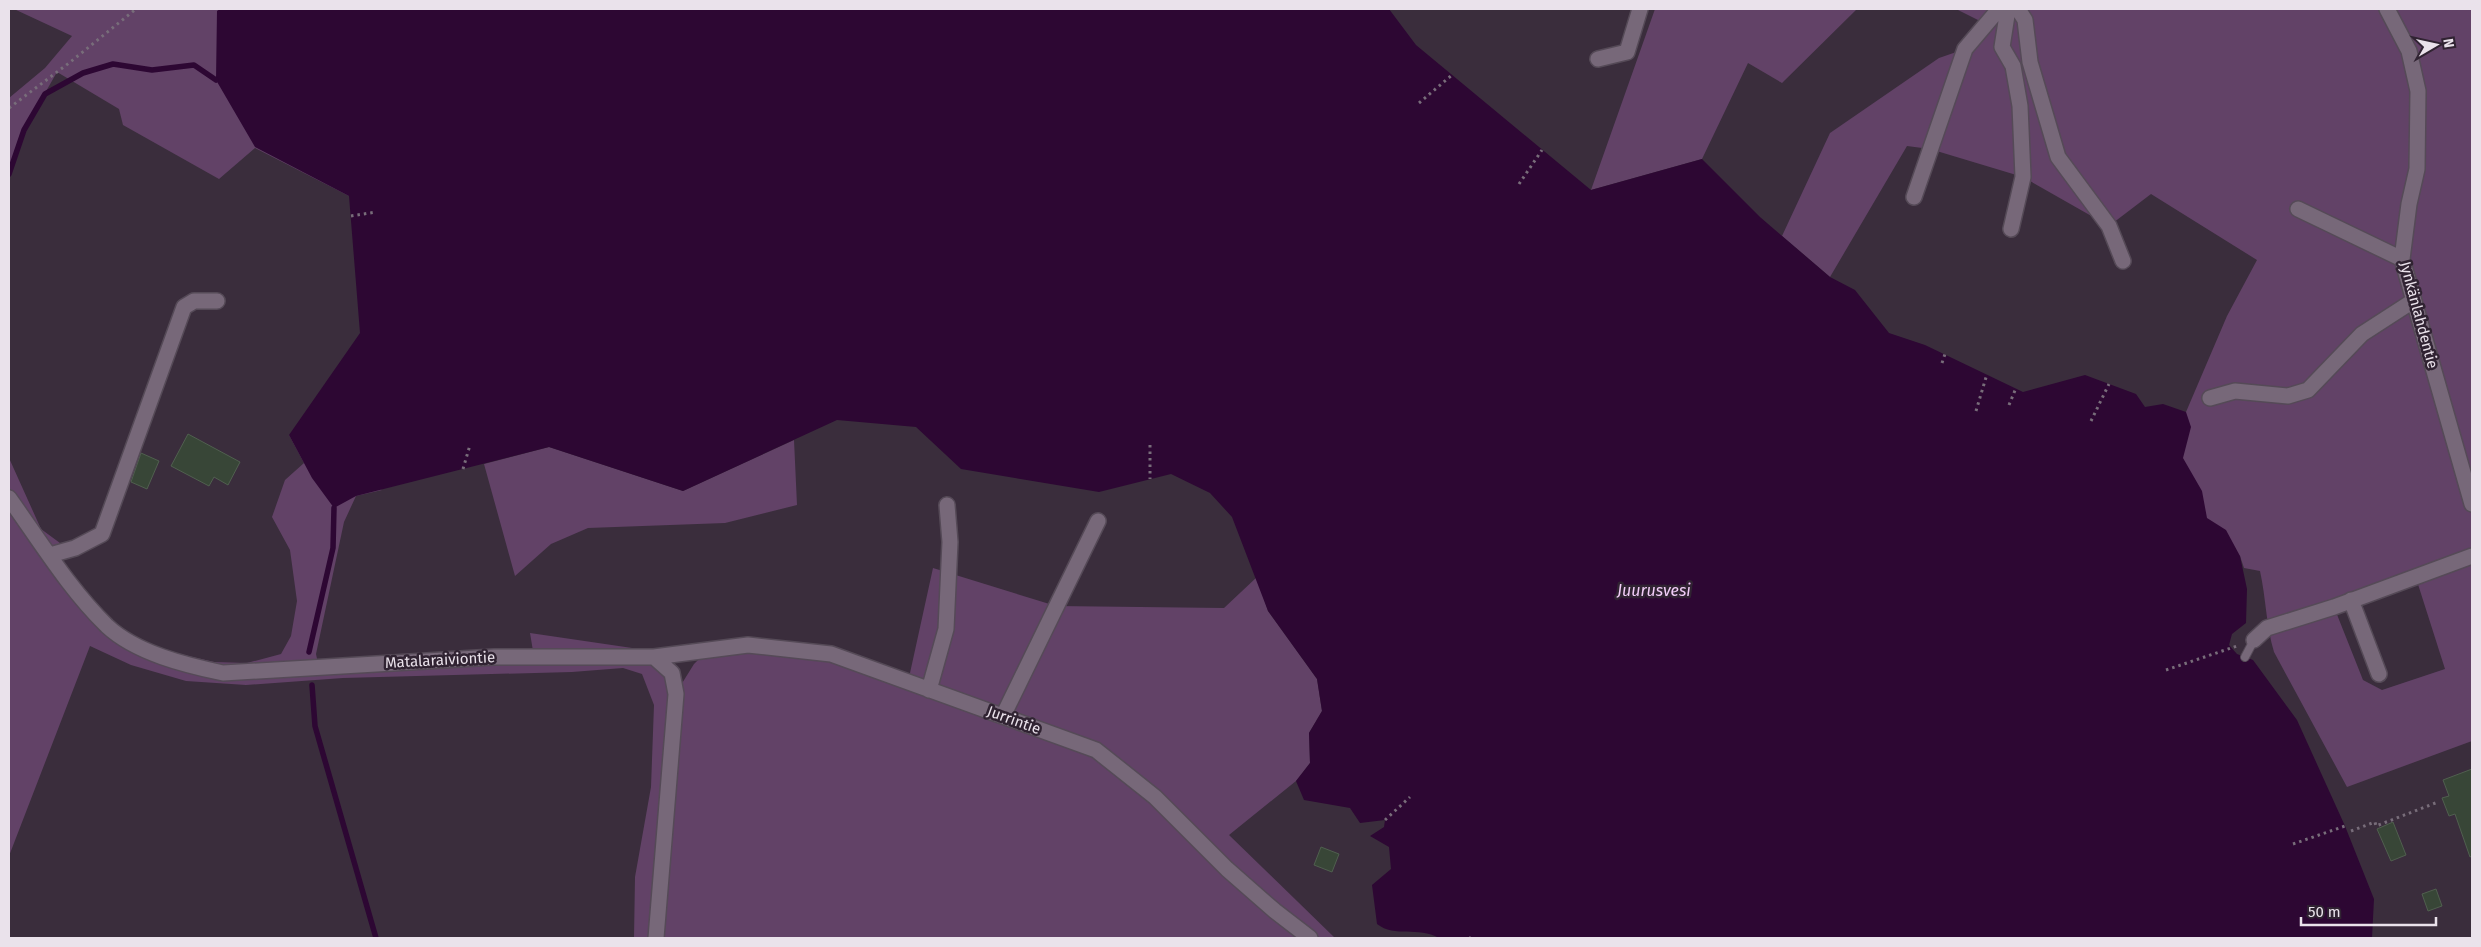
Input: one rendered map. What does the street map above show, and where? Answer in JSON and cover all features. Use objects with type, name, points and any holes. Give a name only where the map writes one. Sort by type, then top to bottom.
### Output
[{"type":"street","points":[[1598,59],[1627,52],[1640,9]]},
{"type":"street","points":[[1914,197],[1965,49],[1999,9]]},
{"type":"street","points":[[2008,9],[2002,46],[2013,66],[2020,106],[2023,177],[2011,229]]},
{"type":"street","points":[[2018,9],[2025,20],[2030,62],[2058,158],[2109,226],[2123,261]]},
{"type":"street","name":"Jynkänlahdentie","points":[[2387,9],[2409,51],[2418,91],[2417,169],[2409,204],[2402,259],[2412,301],[2467,478],[2472,504]]},
{"type":"street","points":[[2298,209],[2402,259]]},
{"type":"street","points":[[50,555],[75,548],[102,534],[184,308],[194,301],[216,301]]},
{"type":"street","points":[[2210,398],[2235,391],[2288,396],[2308,390],[2362,334],[2412,301]]},
{"type":"street","name":"Matalaraiviontie","points":[[9,498],[74,588],[108,626],[141,648],[185,665],[223,673],[494,656],[654,657]]},
{"type":"street","points":[[930,690],[946,629],[950,542],[947,504]]},
{"type":"street","points":[[1003,716],[1098,521]]},
{"type":"street","points":[[2254,640],[2267,628],[2472,556]]},
{"type":"street","points":[[2351,600],[2378,674]]},
{"type":"street","name":"Jurrintie","points":[[654,657],[748,645],[831,654],[1096,750],[1155,797],[1227,869],[1275,911],[1310,938]]},
{"type":"street","points":[[654,657],[672,673],[676,694],[656,938]]},
{"type":"lane","points":[[2245,657],[2254,640]]},
{"type":"path","points":[[9,108],[136,9]]},
{"type":"path","points":[[1419,103],[1452,75]]},
{"type":"path","points":[[1519,184],[1542,150]]},
{"type":"path","points":[[351,216],[376,212]]},
{"type":"path","points":[[1942,363],[1945,354]]},
{"type":"path","points":[[1976,411],[1987,374]]},
{"type":"path","points":[[2091,420],[2109,384]]},
{"type":"path","points":[[2009,405],[2016,388]]},
{"type":"path","points":[[463,469],[470,445]]},
{"type":"path","points":[[1150,445],[1150,479]]},
{"type":"path","points":[[2166,670],[2254,640]]},
{"type":"path","points":[[1385,820],[1410,797]]},
{"type":"path","points":[[2351,831],[2375,822],[2376,826],[2438,802]]},
{"type":"path","points":[[2293,844],[2346,826]]},
{"type":"shaded area","points":[[14,9],[313,9],[349,196],[255,148],[219,179],[123,125],[119,109],[57,72],[24,130],[9,174],[9,98],[45,68],[72,36]]},
{"type":"shaded area","points":[[1655,9],[1857,9],[1782,83],[1748,63],[1702,159],[1591,190]]},
{"type":"shaded area","points":[[1956,9],[2472,9],[2472,741],[2347,787],[2274,652],[2269,632],[2260,571],[2244,568],[2240,556],[2176,518],[2186,412],[2227,316],[2257,260],[2151,194],[2109,226],[2023,177],[1930,149],[1907,146],[1830,277],[1782,236],[1830,133],[1939,58],[1965,49],[1986,24]],"holes":[[[2416,578],[2445,669],[2382,690],[2363,680],[2334,607]]]},
{"type":"shaded area","points":[[289,435],[382,490],[356,496],[344,522],[316,654],[319,668],[534,657],[530,633],[639,649],[654,657],[676,693],[694,664],[708,650],[831,654],[903,681],[910,673],[933,568],[1056,606],[1224,608],[1257,577],[1268,611],[1317,679],[1322,711],[1309,733],[1310,763],[1296,781],[1229,835],[1335,938],[634,938],[635,877],[651,787],[654,705],[642,674],[623,668],[572,672],[343,678],[246,685],[186,681],[131,665],[90,646],[9,856],[9,458],[41,529],[60,543],[50,555],[75,588],[133,643],[214,662],[247,663],[281,654],[291,636],[297,601],[290,550],[272,517],[285,480],[304,463]]},
{"type":"shaded area","points":[[794,440],[797,505],[725,523],[588,528],[551,544],[515,576],[484,464],[549,447],[683,491]]},
{"type":"water","name":"Juurusvesi","points":[[220,9],[1389,9],[1416,45],[1591,190],[1702,159],[1760,217],[1830,277],[1855,290],[1889,333],[1925,345],[2023,392],[2085,375],[2136,394],[2145,407],[2163,404],[2186,412],[2191,427],[2183,458],[2202,491],[2207,518],[2226,530],[2240,556],[2247,589],[2246,623],[2232,634],[2229,645],[2237,654],[2253,660],[2297,720],[2345,826],[2374,899],[2372,938],[1439,938],[1423,933],[1384,928],[1377,924],[1372,885],[1391,869],[1389,847],[1370,836],[1384,827],[1385,820],[1360,823],[1350,808],[1304,800],[1296,781],[1310,763],[1309,733],[1322,711],[1317,679],[1268,611],[1232,517],[1210,493],[1171,474],[1099,492],[961,469],[916,427],[837,420],[683,491],[549,447],[356,496],[334,508],[312,478],[289,435],[360,333],[349,196],[255,147],[216,80],[217,11]]},
{"type":"building","points":[[188,434],[240,462],[228,485],[214,477],[209,486],[171,466]]},
{"type":"building","points":[[141,453],[159,461],[147,489],[131,482]]},
{"type":"building","points":[[2472,769],[2472,856],[2470,857],[2455,814],[2449,816],[2442,798],[2449,796],[2443,780]]},
{"type":"building","points":[[2393,822],[2406,855],[2391,861],[2377,829]]},
{"type":"building","points":[[1321,847],[1339,854],[1332,872],[1314,865]]},
{"type":"building","points":[[2436,889],[2442,906],[2428,911],[2422,894]]},
{"type":"waterway","points":[[9,174],[24,130],[45,94],[83,73],[113,64],[152,70],[194,65],[216,80]]},
{"type":"waterway","points":[[309,652],[333,548],[334,508]]},
{"type":"waterway","points":[[312,685],[315,726],[376,938]]}]
